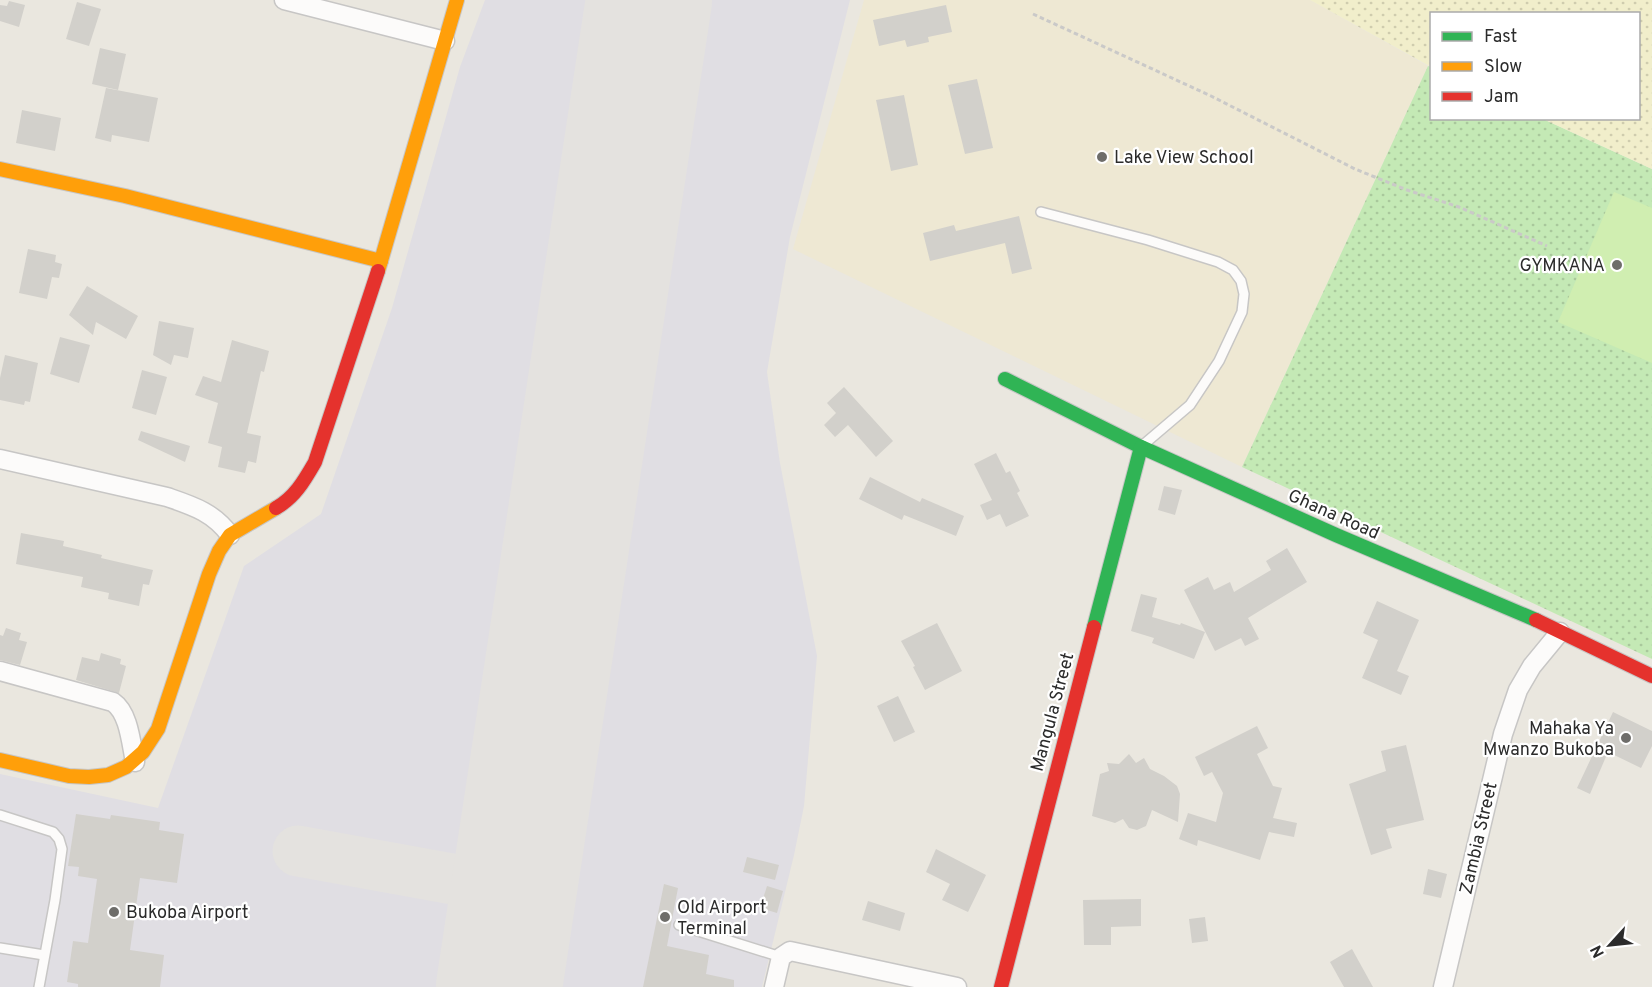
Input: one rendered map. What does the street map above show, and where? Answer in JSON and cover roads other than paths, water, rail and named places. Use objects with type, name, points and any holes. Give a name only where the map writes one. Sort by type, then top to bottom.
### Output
[{"type":"street","points":[[284,0],[445,41]]},
{"type":"street","points":[[0,760],[78,778],[106,776],[120,772],[135,762],[149,746],[158,729],[209,574],[219,551],[230,535],[288,501],[300,488],[315,462],[381,261],[457,0]]},
{"type":"street","points":[[0,169],[125,196],[381,261]]},
{"type":"street","name":"Ghana Road","points":[[1005,379],[1141,447],[1560,632],[1652,676]]},
{"type":"street","name":"Mangula Street","points":[[1001,987],[1141,447]]},
{"type":"street","points":[[0,459],[167,497],[193,506],[219,520],[230,535]]},
{"type":"street","name":"Zambia Street","points":[[1443,987],[1503,734],[1523,682],[1532,666],[1560,632]]},
{"type":"street","points":[[0,671],[113,702],[119,706],[123,713],[135,762]]},
{"type":"street","points":[[774,987],[781,957],[790,951],[957,987]]},
{"type":"lane","points":[[1041,212],[1148,240],[1218,262],[1233,270],[1241,281],[1244,294],[1242,312],[1219,361],[1190,405],[1141,447]]},
{"type":"lane","points":[[0,815],[53,832],[59,839],[62,849],[39,987]]},
{"type":"lane","points":[[679,925],[781,957]]},
{"type":"lane","points":[[0,948],[44,955]]},
{"type":"place","name":"Lake View School","points":[[1102,157]]},
{"type":"place","name":"GYMKANA","points":[[1617,265]]},
{"type":"place","name":"Mahaka Ya Mwanzo Bukoba","points":[[1626,738]]},
{"type":"place","name":"Bukoba Airport","points":[[114,912]]},
{"type":"place","name":"Old Airport Terminal","points":[[665,917]]}]
